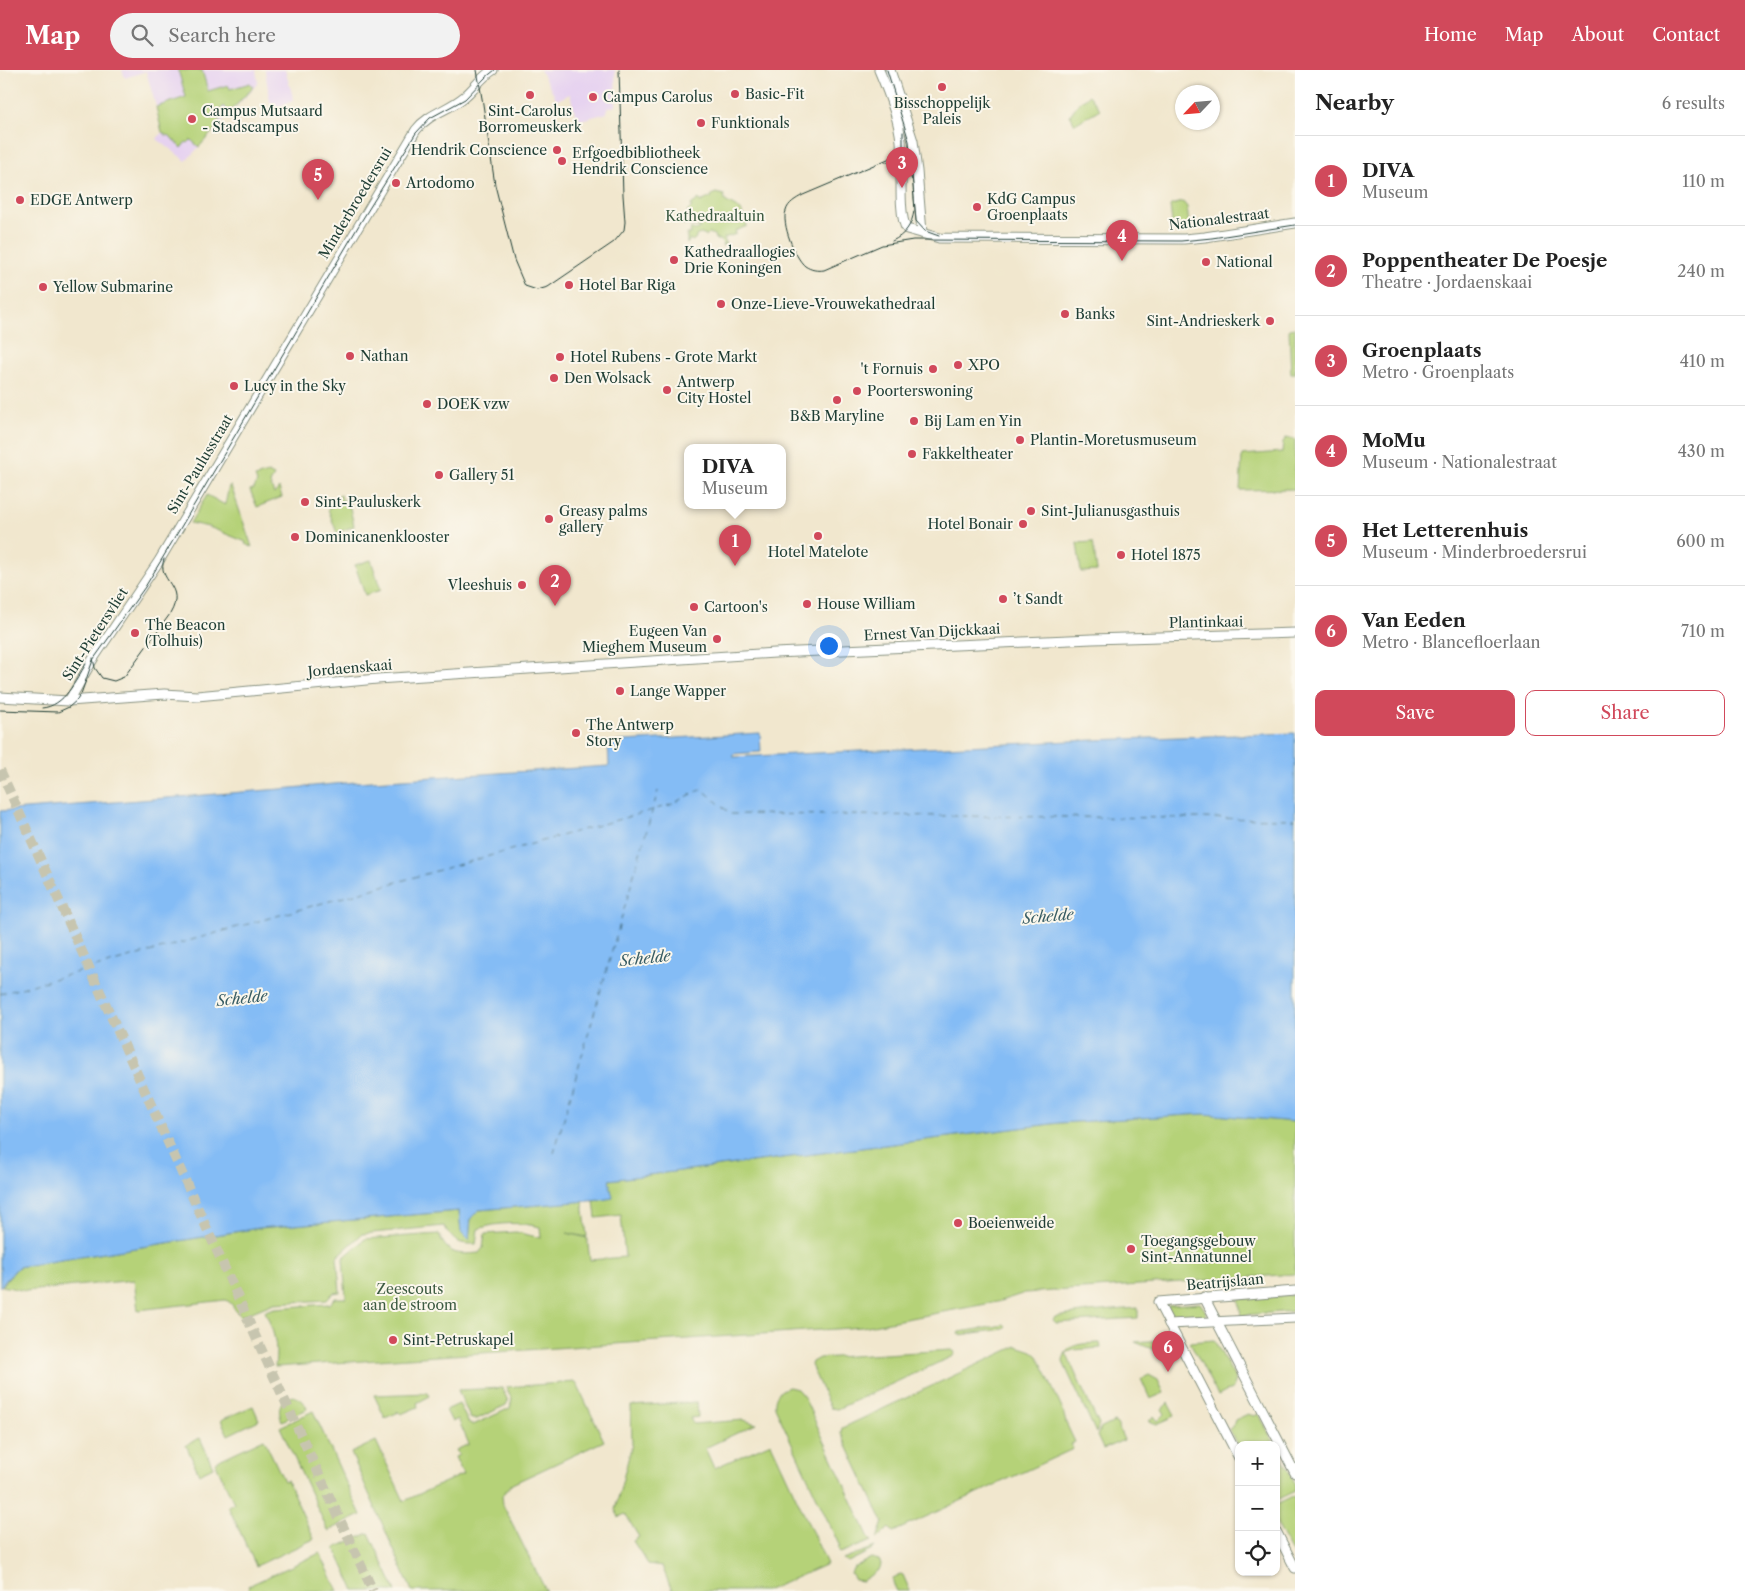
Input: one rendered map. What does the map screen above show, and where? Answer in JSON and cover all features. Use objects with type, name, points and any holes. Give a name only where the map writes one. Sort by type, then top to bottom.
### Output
[{"type":"street","name":"Minderbroedersrui","points":[[278,359],[420,123],[464,97],[486,74],[493,70]]},
{"type":"street","name":"Nationalestraat","points":[[879,70],[900,132],[904,225],[907,230],[939,238],[1184,239],[1205,238],[1295,223]]},
{"type":"street","points":[[890,70],[913,141],[922,233]]},
{"type":"street","name":"Sint-Paulusstraat","points":[[146,582],[278,359]]},
{"type":"street","name":"Sint-Pietersvliet","points":[[69,701],[93,659],[146,582]]},
{"type":"street","name":"Plantinkaai","points":[[1068,640],[1295,633]]},
{"type":"street","name":"Ernest Van Dijckkaai","points":[[588,666],[827,650],[1068,640]]},
{"type":"street","name":"Jordaenskaai","points":[[0,697],[69,701],[164,694],[197,696],[351,681],[588,666]]},
{"type":"street","name":"Beatrijslaan","points":[[1168,1324],[1158,1302],[1295,1291]]},
{"type":"street","points":[[1204,1297],[1295,1473]]},
{"type":"street","points":[[1235,1450],[1168,1324],[1295,1318]]},
{"type":"street","points":[[1280,1539],[1295,1568]]},
{"type":"shaded area","name":"Campus Mutsaard - Stadscampus","points":[[122,70],[256,70],[258,83],[186,161],[157,139],[163,131],[146,71],[125,78]]},
{"type":"shaded area","name":"Campus Mutsaard - Stadscampus","points":[[265,70],[285,70],[294,100],[277,108],[270,102]]},
{"type":"shaded area","name":"Campus Carolus","points":[[540,70],[615,70],[616,106],[607,108],[607,113],[577,121],[570,94],[557,100]]},
{"type":"green space","points":[[178,70],[202,70],[208,91],[228,85],[230,89],[250,83],[253,87],[230,112],[224,106],[215,116],[221,122],[199,147],[191,140],[188,143],[186,142],[181,148],[169,135],[167,136],[162,132],[156,107],[186,97]]},
{"type":"green space","points":[[1089,95],[1100,109],[1075,124],[1070,115],[1077,105]]},
{"type":"green space","name":"Kathedraaltuin","points":[[716,193],[724,195],[725,201],[741,210],[747,226],[735,231],[736,234],[724,238],[726,244],[722,246],[723,243],[720,240],[716,240],[717,238],[715,239],[714,235],[709,233],[706,236],[697,235],[692,241],[690,239],[687,244],[687,234],[690,234],[691,228],[694,230],[700,227],[682,224],[683,218],[688,221],[692,217],[687,212],[692,207],[691,205],[699,199],[700,202],[712,197],[711,195]]},
{"type":"green space","points":[[1183,202],[1187,207],[1189,224],[1187,226],[1175,226],[1172,222],[1170,206]]},
{"type":"green space","points":[[1295,328],[1295,374],[1291,374],[1289,329]]},
{"type":"green space","points":[[1286,438],[1295,440],[1295,489],[1240,490],[1242,455],[1282,452],[1283,442]]},
{"type":"green space","points":[[268,473],[274,476],[270,483],[274,494],[279,488],[282,497],[257,507],[250,490],[254,489],[257,482],[255,477]]},
{"type":"green space","points":[[229,486],[231,486],[252,547],[245,544],[246,542],[209,527],[190,523],[207,495],[225,505]]},
{"type":"green space","points":[[341,495],[342,501],[348,499],[354,526],[337,533],[328,509],[333,505],[332,500]]},
{"type":"green space","points":[[1093,542],[1097,571],[1081,572],[1077,543]]},
{"type":"green space","points":[[371,560],[381,590],[365,595],[355,565]]},
{"type":"green space","name":"Zeescouts aan de stroom","points":[[1204,1114],[1295,1122],[1295,1274],[1025,1293],[997,1302],[862,1327],[275,1367],[276,1351],[274,1338],[265,1311],[275,1308],[329,1304],[335,1298],[346,1298],[343,1258],[365,1239],[439,1234],[450,1250],[472,1254],[479,1253],[483,1248],[485,1234],[516,1232],[541,1238],[540,1227],[525,1224],[493,1225],[478,1229],[476,1244],[460,1243],[451,1236],[444,1226],[362,1234],[337,1257],[340,1292],[333,1293],[327,1300],[274,1303],[242,1316],[225,1300],[138,1310],[134,1280],[26,1291],[2,1286],[18,1267],[259,1228],[459,1211],[461,1232],[469,1240],[471,1218],[479,1210],[583,1201],[587,1237],[567,1233],[587,1238],[590,1260],[625,1257],[621,1215],[596,1218],[594,1201],[601,1200],[609,1180],[1059,1123]]},
{"type":"green space","points":[[1295,1295],[1295,1311],[1244,1315],[1244,1317],[1241,1317],[1239,1299]]},
{"type":"green space","points":[[1200,1303],[1207,1313],[1205,1318],[1174,1320],[1169,1314],[1169,1305]]},
{"type":"green space","points":[[1138,1308],[1138,1318],[1056,1323],[1053,1320],[1055,1317],[1089,1312]]},
{"type":"green space","points":[[1004,1325],[1006,1327],[1004,1329],[959,1334],[960,1332]]},
{"type":"green space","points":[[1164,1340],[1170,1352],[1163,1350],[1162,1353],[1135,1342]]},
{"type":"green space","points":[[1214,1340],[1236,1380],[1233,1388],[1218,1396],[1190,1342]]},
{"type":"green space","points":[[1100,1343],[1101,1348],[1073,1350],[1066,1353],[1071,1347],[1076,1345]]},
{"type":"green space","points":[[1017,1346],[1032,1351],[1038,1356],[1075,1442],[1071,1444],[1073,1449],[893,1532],[889,1528],[877,1539],[883,1522],[841,1433],[842,1428]]},
{"type":"green space","points":[[951,1350],[955,1352],[953,1356],[837,1409],[830,1408],[811,1365],[812,1362],[819,1358]]},
{"type":"green space","points":[[1066,1353],[1099,1425],[1096,1433],[1063,1362]]},
{"type":"green space","points":[[1149,1375],[1158,1380],[1164,1393],[1150,1399],[1141,1379]]},
{"type":"green space","points":[[576,1382],[604,1441],[512,1484],[502,1495],[503,1505],[546,1591],[412,1591],[351,1453],[376,1441],[404,1501],[463,1474],[455,1457],[459,1455],[456,1450],[469,1444],[458,1419],[452,1422],[446,1410],[459,1404],[468,1422],[473,1425],[510,1408],[512,1399],[506,1387]]},
{"type":"green space","points":[[789,1387],[797,1389],[804,1397],[872,1541],[840,1553],[838,1548],[840,1547],[775,1407],[775,1400],[778,1394]]},
{"type":"green space","points":[[502,1388],[508,1401],[506,1405],[477,1419],[470,1418],[458,1390]]},
{"type":"green space","points":[[428,1393],[430,1396],[417,1403],[418,1407],[385,1418],[374,1395]]},
{"type":"green space","points":[[293,1396],[302,1400],[307,1409],[282,1421],[280,1406],[285,1400]]},
{"type":"green space","points":[[697,1402],[698,1417],[690,1418],[693,1424],[744,1420],[756,1424],[705,1448],[714,1468],[771,1443],[827,1564],[766,1591],[672,1591],[662,1566],[648,1564],[633,1541],[639,1537],[625,1514],[619,1517],[615,1510],[632,1444],[631,1406]]},
{"type":"green space","points":[[1168,1403],[1175,1416],[1157,1424],[1149,1421],[1154,1416],[1158,1421],[1165,1414],[1162,1409]]},
{"type":"green space","points":[[253,1406],[259,1420],[228,1435],[221,1420]]},
{"type":"green space","points":[[313,1411],[361,1515],[328,1531],[280,1427]]},
{"type":"green space","points":[[1248,1414],[1254,1416],[1259,1414],[1273,1441],[1235,1441],[1229,1429],[1233,1427],[1235,1420]]},
{"type":"green space","points":[[1114,1422],[1117,1424],[1124,1440],[1103,1449],[1097,1436],[1100,1429]]},
{"type":"green space","points":[[200,1438],[213,1467],[199,1474],[186,1445]]},
{"type":"green space","points":[[264,1439],[284,1481],[287,1480],[314,1539],[256,1566],[228,1506],[234,1503],[215,1462]]},
{"type":"green space","points":[[1280,1455],[1295,1483],[1295,1491],[1280,1498]]},
{"type":"green space","points":[[1295,1496],[1295,1558],[1280,1530],[1280,1503]]},
{"type":"green space","points":[[369,1533],[396,1591],[355,1591],[335,1548]]},
{"type":"green space","points":[[875,1547],[848,1562],[843,1559],[867,1550]]},
{"type":"green space","points":[[320,1553],[338,1591],[250,1591],[248,1586]]},
{"type":"green space","points":[[871,1558],[879,1560],[881,1564],[880,1569],[862,1581],[855,1580],[851,1574],[853,1568]]},
{"type":"green space","points":[[901,1574],[910,1591],[897,1591],[893,1578]]},
{"type":"water","name":"Schelde","points":[[760,733],[761,752],[733,754],[733,757],[1093,740],[1295,733],[1295,1122],[1204,1114],[1059,1123],[609,1180],[613,1198],[479,1210],[471,1218],[469,1240],[461,1232],[459,1211],[259,1228],[18,1267],[0,1287],[0,811],[356,782],[609,766],[608,742]]},
{"type":"ferry route","points":[[0,994],[670,805],[702,789],[731,814],[1295,819]]},
{"type":"ferry route","points":[[554,1153],[658,791]]},
{"type":"tunnel","points":[[0,770],[268,1364],[373,1591]]},
{"type":"tram line","points":[[477,70],[495,185],[514,260],[525,286],[537,290],[548,287],[614,242],[624,230],[619,70]]},
{"type":"tram line","points":[[0,710],[58,712],[69,707],[77,700],[93,660],[145,587],[362,220],[416,133],[430,118],[465,99],[495,70]]},
{"type":"tram line","points":[[887,70],[909,141],[916,221],[925,231],[939,236]]},
{"type":"tram line","points":[[903,132],[903,146],[895,156],[803,195],[789,206],[785,216],[787,232],[797,256],[805,266],[814,270],[824,270],[882,245],[913,240],[1181,241],[1295,225]]},
{"type":"tram line","points":[[885,162],[902,166],[912,180]]},
{"type":"tram line","points":[[892,241],[901,236],[907,229],[912,221],[914,211]]},
{"type":"tram line","points":[[93,658],[95,668],[102,678],[114,681],[124,677],[170,614],[175,596],[164,573],[164,559]]},
{"type":"tram line","points":[[42,708],[57,703],[63,698],[86,664]]},
{"type":"place","name":"Bisschoppelijk Paleis","points":[[942,87]]},
{"type":"place","name":"Basic-Fit","points":[[735,94]]},
{"type":"place","name":"Sint-Carolus Borromeuskerk","points":[[530,95]]},
{"type":"place","name":"Campus Carolus","points":[[593,97]]},
{"type":"place","name":"Campus Mutsaard - Stadscampus","points":[[192,119]]},
{"type":"place","name":"Funktionals","points":[[701,123]]},
{"type":"place","name":"Hendrik Conscience","points":[[557,150]]},
{"type":"place","name":"Erfgoedbibliotheek Hendrik Conscience","points":[[562,161]]},
{"type":"place","name":"Artodomo","points":[[396,183]]},
{"type":"place","name":"Groenplaats","points":[[902,188]]},
{"type":"place","name":"EDGE Antwerp","points":[[20,200]]},
{"type":"place","name":"Het Letterenhuis","points":[[318,200]]},
{"type":"place","name":"KdG Campus Groenplaats","points":[[977,207]]},
{"type":"place","name":"Kathedraallogies Drie Koningen","points":[[674,260]]},
{"type":"place","name":"MoMu","points":[[1122,261]]},
{"type":"place","name":"National","points":[[1206,262]]},
{"type":"place","name":"Hotel Bar Riga","points":[[569,285]]},
{"type":"place","name":"Yellow Submarine","points":[[43,287]]},
{"type":"place","name":"Onze-Lieve-Vrouwekathedraal","points":[[721,304]]},
{"type":"place","name":"Banks","points":[[1065,314]]},
{"type":"place","name":"Sint-Andrieskerk","points":[[1270,321]]},
{"type":"place","name":"Nathan","points":[[350,356]]},
{"type":"place","name":"Hotel Rubens - Grote Markt","points":[[560,357]]},
{"type":"place","name":"XPO","points":[[958,365]]},
{"type":"place","name":"'t Fornuis","points":[[933,369]]},
{"type":"place","name":"Den Wolsack","points":[[554,378]]},
{"type":"place","name":"Lucy in the Sky","points":[[234,386]]},
{"type":"place","name":"Antwerp City Hostel","points":[[667,390]]},
{"type":"place","name":"Poorterswoning","points":[[857,391]]},
{"type":"place","name":"B&B Maryline","points":[[837,400]]},
{"type":"place","name":"DOEK vzw","points":[[427,404]]},
{"type":"place","name":"Bij Lam en Yin","points":[[914,421]]},
{"type":"place","name":"Plantin-Moretusmuseum","points":[[1020,440]]},
{"type":"place","name":"Fakkeltheater","points":[[912,454]]},
{"type":"place","name":"Gallery 51","points":[[439,475]]},
{"type":"place","name":"Sint-Pauluskerk","points":[[305,502]]},
{"type":"place","name":"Sint-Julianusgasthuis","points":[[1031,511]]},
{"type":"place","name":"Greasy palms gallery","points":[[549,519]]},
{"type":"place","name":"Hotel Bonair","points":[[1023,524]]},
{"type":"place","name":"Hotel Matelote","points":[[818,536]]},
{"type":"place","name":"Dominicanenklooster","points":[[295,537]]},
{"type":"place","name":"Hotel 1875","points":[[1121,555]]},
{"type":"place","name":"DIVA","points":[[735,566]]},
{"type":"place","name":"Vleeshuis","points":[[522,585]]},
{"type":"place","name":"’t Sandt","points":[[1003,599]]},
{"type":"place","name":"House William","points":[[807,604]]},
{"type":"place","name":"Poppentheater De Poesje","points":[[555,606]]},
{"type":"place","name":"Cartoon's","points":[[694,607]]},
{"type":"place","name":"The Beacon (Tolhuis)","points":[[135,633]]},
{"type":"place","name":"Eugeen Van Mieghem Museum","points":[[717,639]]},
{"type":"place","name":"Lange Wapper","points":[[620,691]]},
{"type":"place","name":"The Antwerp Story","points":[[576,733]]},
{"type":"place","name":"Boeienweide","points":[[958,1223]]},
{"type":"place","name":"Toegangsgebouw Sint-Annatunnel","points":[[1131,1249]]},
{"type":"place","name":"Sint-Petruskapel","points":[[393,1340]]},
{"type":"place","name":"Van Eeden","points":[[1168,1372]]}]
